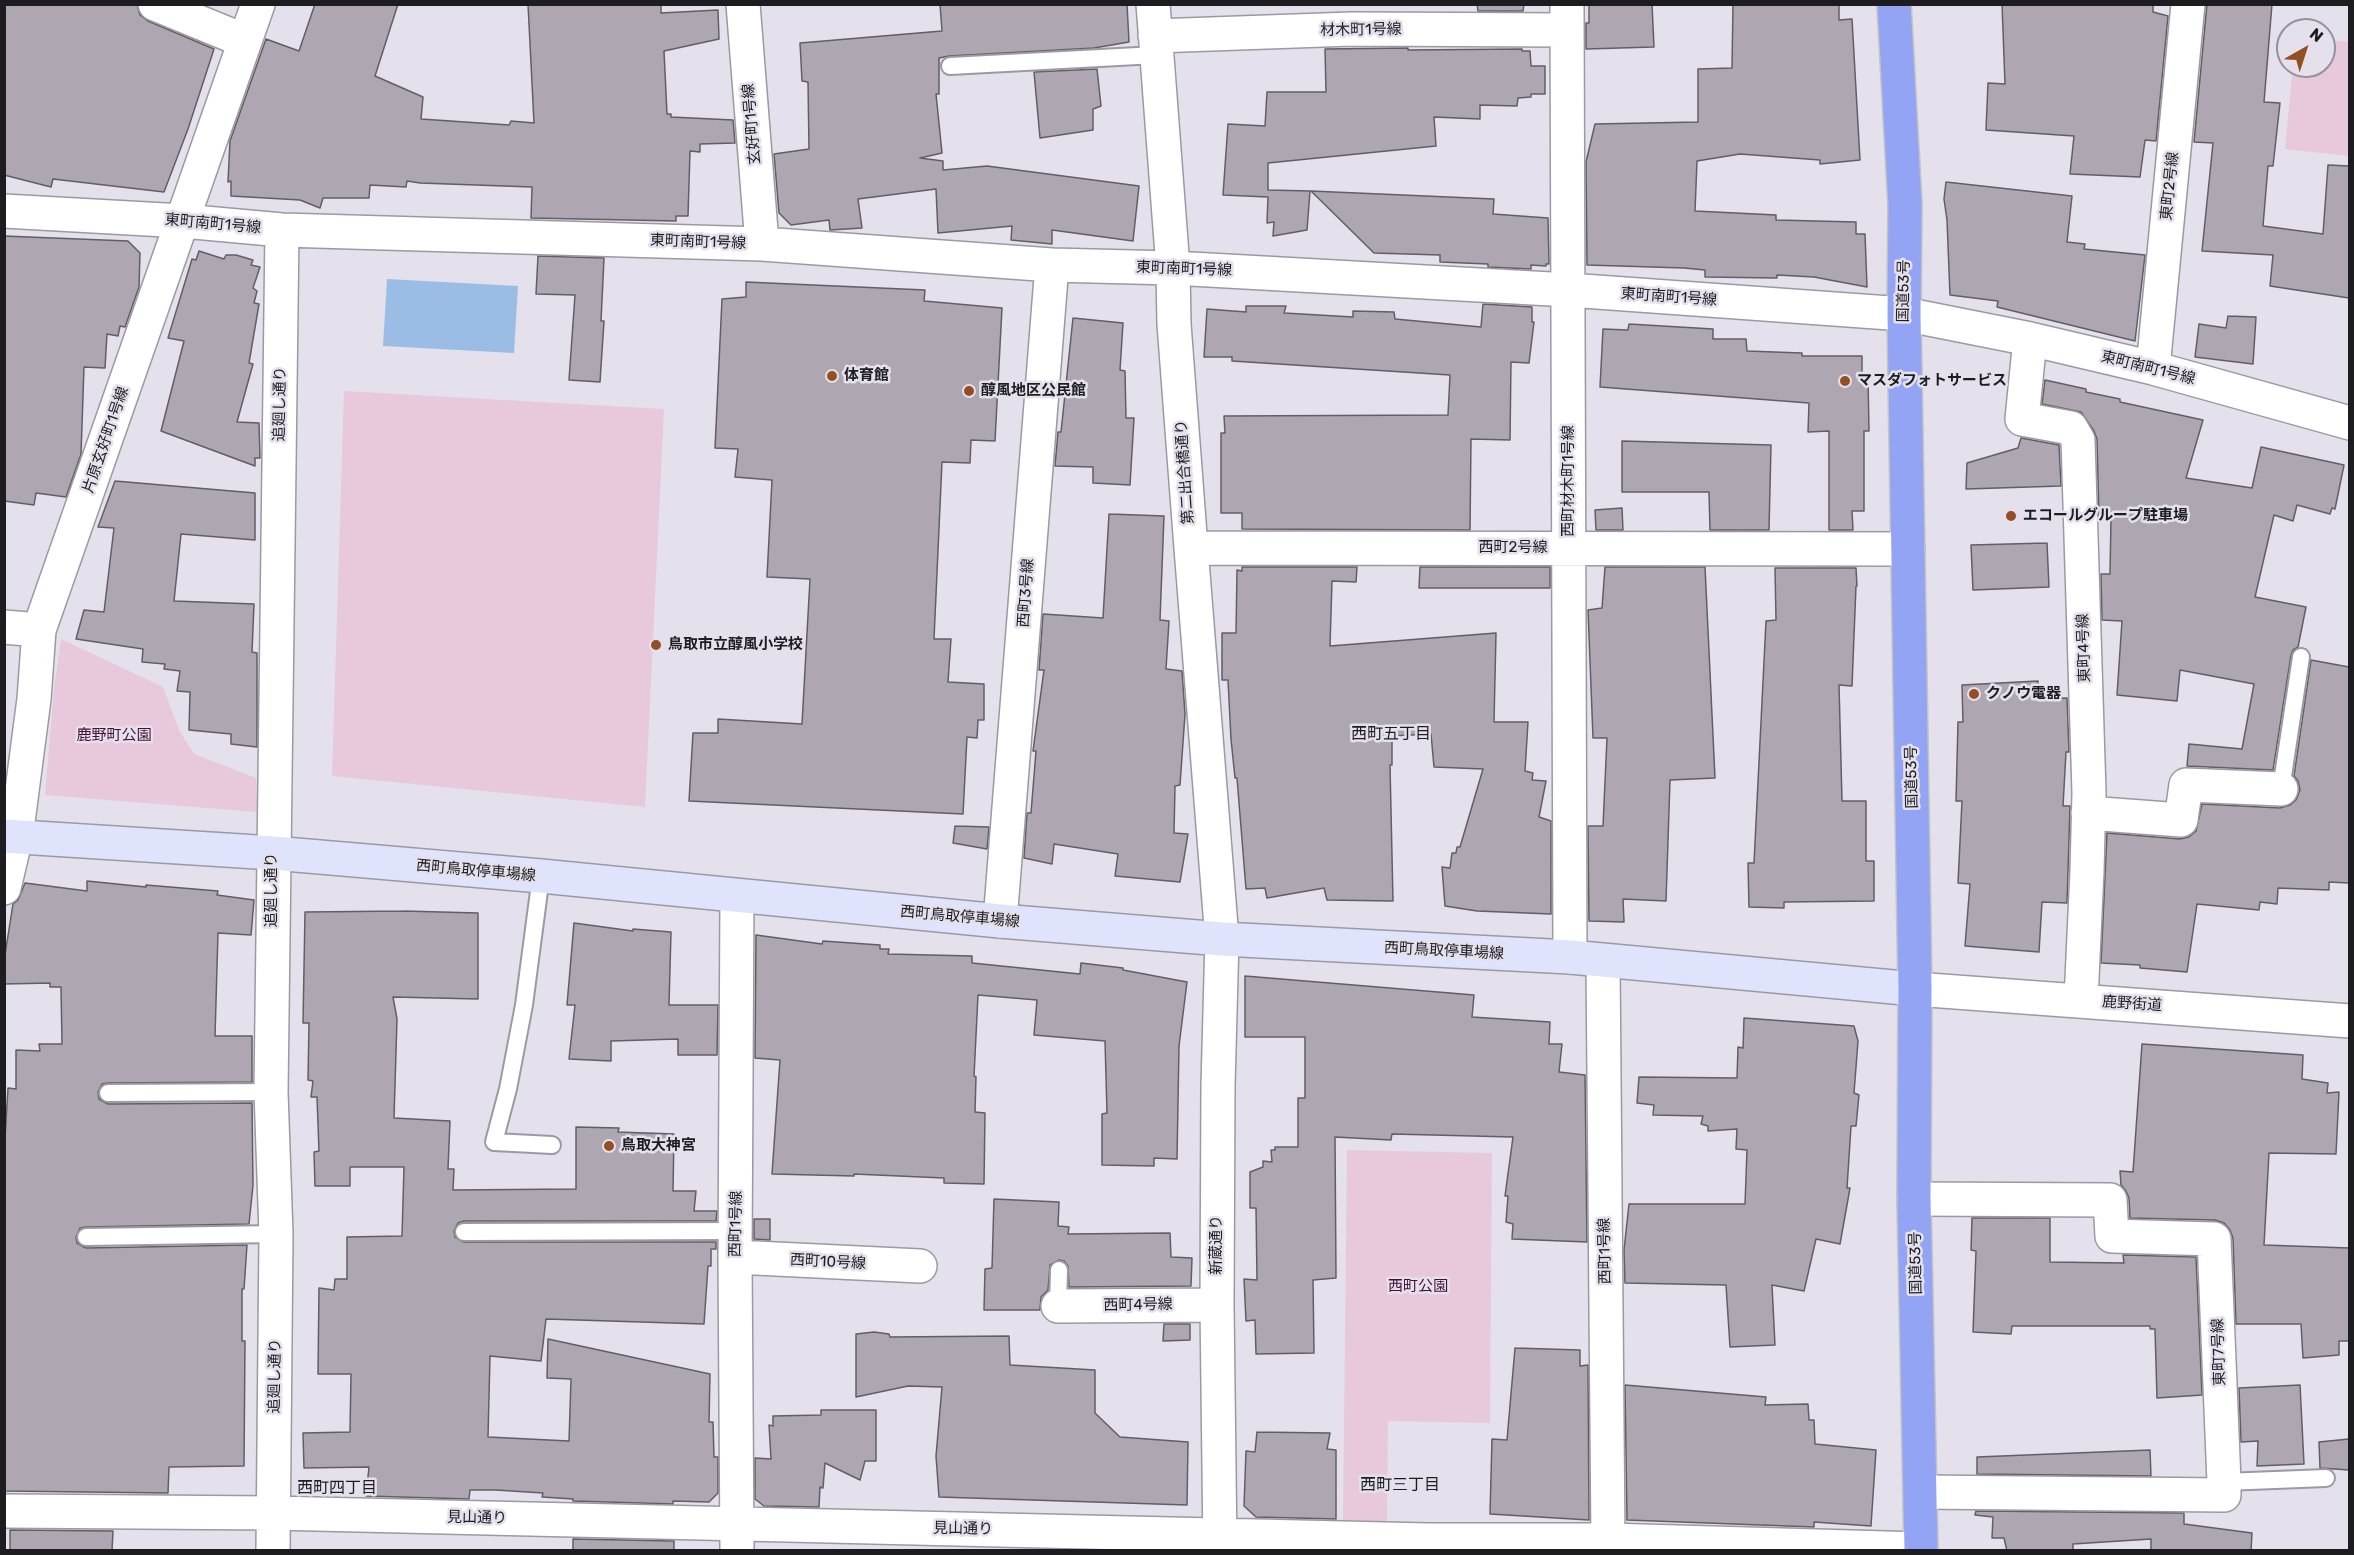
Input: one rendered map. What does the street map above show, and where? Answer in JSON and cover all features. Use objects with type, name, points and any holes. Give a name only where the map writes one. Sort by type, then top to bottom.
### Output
[{"type":"highway","name":"国道53号","points":[[1894,4],[1905,206],[1904,314],[1915,989],[1914,1199],[1921,1550]]},
{"type":"main road","name":"西町鳥取停車場線","points":[[10,837],[273,853],[541,876],[1000,921],[1222,939],[1570,957],[1915,989]]},
{"type":"street","points":[[155,4],[245,41]]},
{"type":"street","name":"片原玄好町1号線","points":[[4,888],[10,837],[34,699],[39,630],[258,4]]},
{"type":"street","name":"玄好町1号線","points":[[743,4],[762,244]]},
{"type":"street","name":"東町2号線","points":[[2153,368],[2188,4]]},
{"type":"street","name":"材木町1号線","points":[[1155,32],[1350,17],[1567,17]]},
{"type":"street","name":"西町材木町1号線","points":[[1567,17],[1570,957]]},
{"type":"street","name":"第二出合橋通り","points":[[1155,32],[1173,268],[1174,324],[1222,939]]},
{"type":"street","name":"東町南町1号線","points":[[4,212],[183,221],[282,230],[762,244],[1052,265],[1173,268],[1569,290],[1904,314],[2030,339],[2153,368],[2349,423]]},
{"type":"street","name":"追廻し通り","points":[[273,1551],[276,1234],[271,1092],[282,230]]},
{"type":"street","name":"西町3号線","points":[[1000,921],[1052,265]]},
{"type":"street","name":"東町4号線","points":[[2030,339],[2022,419],[2070,428],[2078,440],[2088,813],[2081,1000]]},
{"type":"street","name":"西町2号線","points":[[1191,548],[1908,549]]},
{"type":"street","points":[[4,627],[39,630]]},
{"type":"street","points":[[2088,813],[2181,820],[2186,785],[2281,789]]},
{"type":"street","name":"西町1号線","points":[[737,897],[737,1538]]},
{"type":"street","name":"新蔵通り","points":[[1220,1542],[1217,1305],[1218,1084],[1222,939]]},
{"type":"street","name":"西町1号線","points":[[1603,961],[1608,1540]]},
{"type":"street","name":"鹿野街道","points":[[1915,989],[2349,1021]]},
{"type":"street","name":"東町7号線","points":[[1914,1199],[2110,1200],[2112,1236],[2214,1239],[2224,1482]]},
{"type":"street","name":"西町10号線","points":[[736,1244],[920,1266]]},
{"type":"street","name":"西町4号線","points":[[1058,1306],[1217,1305]]},
{"type":"street","points":[[1921,1492],[2224,1496],[2224,1482]]},
{"type":"street","name":"見山通り","points":[[4,1511],[273,1513],[737,1538],[1428,1545],[1608,1540],[1921,1550]]},
{"type":"lane","points":[[950,66],[1155,32]]},
{"type":"lane","points":[[2281,789],[2301,657]]},
{"type":"lane","points":[[541,876],[524,1005],[508,1089],[494,1143],[552,1145]]},
{"type":"lane","points":[[108,1093],[271,1092]]},
{"type":"lane","points":[[464,1232],[736,1244]]},
{"type":"lane","points":[[86,1237],[276,1234]]},
{"type":"lane","points":[[1058,1306],[1059,1270]]},
{"type":"lane","points":[[2224,1482],[2326,1478]]},
{"type":"green space","points":[[2336,40],[2349,42],[2349,156],[2285,149],[2292,78],[2336,78]]},
{"type":"green space","points":[[344,391],[664,409],[645,807],[332,776]]},
{"type":"green space","name":"鹿野町公園","points":[[61,639],[163,687],[179,730],[194,754],[256,778],[257,812],[45,795],[54,689]]},
{"type":"green space","name":"西町公園","points":[[1347,1150],[1492,1153],[1490,1423],[1388,1421],[1387,1522],[1343,1520]]},
{"type":"water","points":[[387,279],[518,286],[514,353],[383,346]]},
{"type":"building","points":[[4,4],[137,4],[140,15],[148,21],[214,49],[188,129],[164,192],[53,179],[51,187],[4,175]]},
{"type":"building","points":[[315,4],[398,4],[375,76],[423,97],[421,119],[509,125],[511,121],[534,123],[528,4],[661,4],[661,13],[718,10],[719,39],[664,51],[667,114],[671,114],[671,117],[733,120],[735,143],[700,144],[700,152],[690,151],[688,216],[676,216],[676,221],[531,218],[532,187],[407,181],[406,187],[370,185],[369,198],[323,198],[320,208],[300,200],[231,196],[231,181],[228,182],[230,141],[266,39],[299,51]]},
{"type":"building","points":[[940,4],[1127,4],[1129,42],[1094,48],[939,58],[939,94],[936,94],[942,153],[920,158],[943,161],[943,170],[987,166],[1139,186],[1133,241],[1052,230],[1052,244],[1011,240],[1012,226],[938,233],[936,189],[858,199],[862,228],[830,230],[829,220],[791,225],[779,213],[774,154],[809,149],[808,82],[802,81],[800,43],[942,31]]},
{"type":"building","points":[[1477,4],[1524,4],[1523,11],[1478,11]]},
{"type":"building","points":[[1589,4],[1652,4],[1654,47],[1586,49]]},
{"type":"building","points":[[1733,4],[1839,4],[1839,20],[1852,19],[1860,160],[1820,164],[1820,160],[1740,154],[1697,161],[1695,211],[1776,215],[1776,220],[1856,222],[1856,234],[1865,234],[1867,287],[1814,277],[1777,275],[1777,278],[1705,277],[1705,270],[1587,265],[1586,162],[1595,124],[1698,122],[1698,69],[1732,68]]},
{"type":"building","points":[[2002,4],[2153,4],[2153,12],[2168,16],[2156,141],[2145,140],[2140,177],[2070,174],[2074,136],[1986,130],[1988,83],[2005,84]]},
{"type":"building","points":[[2207,4],[2272,4],[2264,102],[2280,103],[2273,166],[2268,166],[2263,226],[2323,234],[2328,165],[2349,166],[2349,298],[2270,286],[2273,255],[2202,251],[2213,143],[2194,142]]},
{"type":"building","points":[[1408,48],[1408,50],[1522,49],[1522,51],[1530,51],[1531,66],[1545,66],[1545,94],[1531,94],[1531,97],[1518,98],[1517,106],[1480,105],[1480,119],[1434,117],[1436,146],[1268,163],[1268,190],[1310,191],[1307,230],[1273,236],[1274,222],[1267,223],[1268,197],[1223,195],[1228,124],[1265,126],[1267,92],[1326,92],[1325,49]]},
{"type":"building","points":[[1097,69],[1101,106],[1093,109],[1093,130],[1040,138],[1034,72]]},
{"type":"building","points":[[1946,182],[2072,196],[2067,242],[2085,244],[2084,249],[2145,255],[2135,341],[1997,307],[1998,301],[1950,295],[1944,199]]},
{"type":"building","points":[[1311,191],[1494,199],[1493,214],[1548,218],[1549,264],[1546,266],[1531,265],[1531,269],[1488,267],[1488,264],[1440,262],[1440,255],[1374,253]]},
{"type":"building","points":[[4,236],[128,241],[140,253],[139,287],[125,327],[120,326],[118,336],[107,334],[105,368],[84,367],[81,454],[66,497],[36,493],[34,505],[4,501]]},
{"type":"building","points":[[199,251],[224,259],[226,255],[236,255],[253,260],[251,265],[260,267],[253,288],[257,291],[254,303],[259,304],[249,363],[253,364],[237,422],[259,423],[260,458],[255,458],[255,466],[161,431],[184,341],[168,338],[192,259],[196,260]]},
{"type":"building","points":[[538,256],[604,258],[601,321],[604,321],[600,382],[569,380],[575,295],[536,294]]},
{"type":"building","points":[[746,282],[925,290],[924,301],[1002,308],[995,441],[971,440],[970,463],[942,462],[934,639],[951,639],[948,682],[984,684],[984,720],[978,720],[977,738],[967,737],[963,814],[689,801],[693,733],[718,733],[718,719],[802,724],[810,579],[767,577],[772,480],[735,477],[738,449],[715,448],[722,299],[746,297]]},
{"type":"building","points":[[1483,304],[1532,307],[1532,322],[1534,322],[1529,363],[1511,362],[1510,440],[1471,439],[1470,530],[1242,529],[1242,513],[1221,513],[1221,433],[1225,433],[1224,416],[1448,415],[1450,375],[1232,361],[1232,357],[1204,357],[1207,309],[1246,312],[1246,306],[1286,306],[1284,313],[1353,317],[1353,311],[1394,312],[1395,319],[1481,327]]},
{"type":"building","points":[[2228,316],[2256,317],[2253,364],[2195,357],[2199,324],[2226,328]]},
{"type":"building","points":[[1073,318],[1123,323],[1120,370],[1125,371],[1126,418],[1134,418],[1130,485],[1093,483],[1093,467],[1055,466],[1058,432],[1061,432]]},
{"type":"building","points":[[1629,324],[1713,329],[1713,339],[1746,339],[1747,351],[1802,353],[1802,356],[1862,356],[1862,376],[1868,377],[1869,431],[1864,431],[1864,511],[1852,511],[1853,530],[1829,530],[1829,431],[1808,432],[1809,403],[1600,387],[1603,329],[1628,330]]},
{"type":"building","points":[[2045,380],[2086,389],[2086,392],[2120,399],[2120,402],[2203,420],[2186,478],[2252,488],[2261,447],[2344,465],[2335,509],[2332,508],[2330,514],[2297,505],[2293,521],[2274,515],[2255,597],[2306,607],[2298,647],[2291,655],[2273,770],[2187,766],[2189,744],[2242,749],[2254,684],[2180,670],[2177,701],[2117,695],[2122,621],[2102,620],[2101,574],[2110,574],[2111,518],[2099,517],[2097,439],[2081,412],[2042,404]]},
{"type":"building","points":[[2021,438],[2059,445],[2061,486],[1966,489],[1967,463],[2018,448]]},
{"type":"building","points":[[1622,441],[1771,445],[1769,530],[1710,530],[1709,492],[1622,492]]},
{"type":"building","points":[[115,481],[255,493],[255,540],[181,534],[174,601],[254,604],[252,652],[257,653],[257,747],[231,744],[231,734],[189,730],[190,692],[177,691],[180,671],[164,669],[165,664],[142,662],[143,649],[76,639],[84,610],[104,612],[114,528],[98,527]]},
{"type":"building","points":[[1622,508],[1623,530],[1596,530],[1595,510]]},
{"type":"building","points":[[1109,514],[1164,516],[1160,620],[1169,621],[1166,669],[1182,671],[1185,714],[1180,785],[1175,786],[1174,833],[1188,834],[1180,882],[1115,876],[1118,854],[1054,844],[1052,864],[1024,858],[1027,813],[1031,813],[1036,751],[1033,751],[1044,670],[1039,670],[1043,614],[1103,618]]},
{"type":"building","points":[[2047,543],[2049,587],[1973,590],[1971,545]]},
{"type":"building","points":[[1242,567],[1357,567],[1356,582],[1332,581],[1330,646],[1496,633],[1494,722],[1528,722],[1525,771],[1533,773],[1532,780],[1546,781],[1539,817],[1551,821],[1551,914],[1477,911],[1445,906],[1442,867],[1450,868],[1452,853],[1456,853],[1457,847],[1460,847],[1483,769],[1434,767],[1431,734],[1392,736],[1392,765],[1390,765],[1393,901],[1327,900],[1324,888],[1267,898],[1265,888],[1246,889],[1237,778],[1235,778],[1231,739],[1228,680],[1222,680],[1222,633],[1236,633],[1237,570],[1242,571]]},
{"type":"building","points":[[1420,567],[1550,567],[1550,588],[1419,588]]},
{"type":"building","points":[[1605,567],[1705,567],[1715,778],[1670,780],[1666,901],[1623,899],[1624,922],[1589,921],[1588,826],[1603,826],[1607,738],[1593,738],[1588,610],[1602,608]]},
{"type":"building","points":[[1775,568],[1856,568],[1852,686],[1839,685],[1842,801],[1866,801],[1866,861],[1874,861],[1874,901],[1784,902],[1784,908],[1749,907],[1748,863],[1754,863],[1766,621],[1776,620]]},
{"type":"building","points":[[2311,660],[2349,667],[2349,883],[2329,882],[2329,890],[2278,888],[2277,904],[2260,902],[2259,910],[2197,904],[2187,972],[2140,968],[2140,965],[2101,963],[2107,833],[2180,839],[2189,837],[2196,831],[2202,804],[2280,808],[2296,800],[2300,790],[2294,776]]},
{"type":"building","points":[[2038,681],[2038,699],[2067,698],[2069,752],[2066,752],[2063,806],[2070,806],[2067,903],[2042,902],[2039,952],[1965,946],[1970,884],[1958,883],[1962,801],[1956,801],[1958,722],[1963,722],[1962,685]]},
{"type":"building","points":[[955,826],[989,827],[987,849],[953,843]]},
{"type":"building","points":[[87,881],[218,891],[217,895],[254,900],[251,935],[218,933],[215,1036],[252,1036],[252,1082],[108,1083],[102,1084],[98,1092],[99,1099],[108,1104],[252,1103],[253,1185],[249,1224],[86,1227],[80,1228],[76,1237],[77,1243],[86,1248],[247,1245],[244,1289],[242,1289],[242,1341],[245,1341],[244,1466],[169,1467],[168,1493],[4,1491],[4,1155],[8,1088],[16,1089],[16,1050],[40,1051],[39,1044],[62,1044],[61,987],[50,987],[50,983],[4,984],[4,961],[13,904],[18,900],[25,883],[87,891]]},
{"type":"building","points":[[305,912],[478,913],[478,999],[393,997],[397,1019],[394,1118],[450,1121],[448,1169],[454,1169],[453,1190],[576,1189],[576,1127],[619,1128],[618,1132],[674,1134],[673,1191],[696,1191],[694,1211],[717,1211],[716,1221],[464,1221],[458,1223],[454,1231],[455,1237],[464,1242],[716,1242],[716,1249],[711,1249],[711,1266],[708,1266],[704,1324],[546,1319],[541,1361],[490,1356],[488,1437],[569,1441],[571,1379],[547,1378],[548,1339],[710,1374],[709,1422],[713,1422],[714,1457],[718,1457],[718,1493],[709,1502],[673,1501],[673,1504],[573,1501],[573,1499],[542,1497],[543,1493],[496,1490],[470,1490],[469,1499],[366,1496],[369,1467],[304,1468],[303,1433],[350,1432],[351,1374],[318,1374],[319,1288],[334,1290],[335,1279],[347,1279],[347,1237],[402,1236],[404,1167],[350,1167],[350,1186],[315,1186],[314,1152],[319,1151],[317,1097],[311,1097],[313,1081],[308,1080],[309,1023],[303,1023]]},
{"type":"building","points":[[574,923],[633,931],[633,929],[671,932],[669,1005],[718,1005],[717,1055],[678,1055],[678,1039],[611,1041],[611,1061],[569,1059],[575,1005],[567,1005]]},
{"type":"building","points":[[756,935],[822,944],[823,941],[880,945],[880,949],[889,949],[888,954],[972,956],[972,963],[1080,974],[1081,963],[1123,968],[1123,970],[1187,982],[1179,1046],[1177,1159],[1154,1158],[1154,1166],[1102,1165],[1102,1114],[1107,1113],[1105,1041],[1034,1035],[1037,1000],[978,995],[974,1076],[976,1077],[975,1112],[985,1113],[984,1184],[944,1183],[944,1178],[854,1174],[854,1176],[772,1174],[780,1060],[755,1058]]},
{"type":"building","points":[[1245,976],[1474,995],[1472,1017],[1550,1022],[1549,1044],[1562,1044],[1559,1072],[1585,1075],[1587,1242],[1512,1239],[1513,1224],[1506,1222],[1508,1196],[1505,1196],[1513,1137],[1392,1134],[1391,1140],[1335,1137],[1336,1278],[1313,1280],[1314,1353],[1256,1354],[1255,1320],[1246,1321],[1244,1279],[1257,1280],[1256,1208],[1250,1208],[1250,1172],[1263,1167],[1263,1161],[1272,1162],[1271,1150],[1275,1150],[1275,1147],[1298,1147],[1298,1098],[1305,1098],[1305,1037],[1245,1037]]},
{"type":"building","points":[[1744,1018],[1854,1026],[1858,1041],[1854,1093],[1859,1095],[1856,1126],[1851,1126],[1847,1188],[1850,1188],[1840,1244],[1816,1239],[1804,1291],[1772,1285],[1775,1345],[1730,1347],[1726,1285],[1625,1283],[1624,1250],[1629,1204],[1745,1204],[1747,1150],[1736,1149],[1737,1129],[1708,1131],[1708,1126],[1701,1124],[1703,1116],[1653,1115],[1654,1105],[1637,1103],[1639,1077],[1737,1078],[1738,1047],[1743,1048]]},
{"type":"building","points":[[2142,1044],[2303,1055],[2302,1079],[2328,1083],[2327,1093],[2339,1092],[2336,1154],[2269,1153],[2264,1245],[2349,1248],[2349,1341],[2339,1341],[2339,1355],[2303,1358],[2301,1324],[2236,1324],[2233,1238],[2224,1223],[2215,1220],[2130,1218],[2129,1198],[2121,1185],[2120,1171],[2133,1172]]},
{"type":"building","points":[[994,1199],[1059,1202],[1058,1226],[1069,1227],[1068,1234],[1170,1233],[1171,1257],[1192,1258],[1191,1286],[1069,1287],[1068,1266],[1064,1261],[1059,1260],[1050,1265],[1048,1290],[1041,1297],[1040,1310],[984,1310],[985,1269],[992,1268]]},
{"type":"building","points":[[1972,1218],[2050,1218],[2050,1262],[2124,1263],[2123,1255],[2196,1257],[2202,1395],[2157,1398],[2155,1329],[2150,1329],[2150,1326],[2012,1326],[2011,1334],[1973,1332],[1976,1251],[1971,1250]]},
{"type":"building","points":[[754,1219],[770,1219],[770,1240],[754,1239]]},
{"type":"building","points":[[1164,1324],[1190,1324],[1190,1340],[1163,1341]]},
{"type":"building","points":[[874,1332],[889,1334],[890,1337],[1009,1336],[1010,1365],[1095,1370],[1095,1413],[1120,1437],[1188,1442],[1187,1505],[939,1497],[936,1456],[942,1387],[908,1386],[856,1397],[856,1334]]},
{"type":"building","points":[[1515,1348],[1580,1350],[1580,1366],[1588,1365],[1589,1520],[1490,1514],[1492,1439],[1507,1440]]},
{"type":"building","points":[[1625,1385],[1766,1397],[1765,1405],[1808,1404],[1809,1420],[1814,1420],[1815,1444],[1876,1450],[1871,1526],[1814,1522],[1814,1527],[1627,1520]]},
{"type":"building","points":[[2300,1385],[2304,1464],[2257,1466],[2258,1441],[2241,1442],[2239,1388]]},
{"type":"building","points":[[821,1410],[876,1410],[876,1461],[865,1461],[860,1480],[825,1463],[819,1507],[764,1506],[755,1499],[755,1458],[771,1459],[769,1425],[773,1426],[773,1416],[821,1415]]},
{"type":"building","points":[[1257,1432],[1330,1433],[1327,1449],[1336,1450],[1336,1519],[1256,1517],[1244,1506],[1246,1451],[1255,1452]]},
{"type":"building","points":[[2349,1439],[2349,1470],[2320,1468],[2319,1442]]},
{"type":"building","points":[[2150,1450],[2151,1476],[1977,1474],[1977,1457]]},
{"type":"building","points":[[1976,1511],[2184,1513],[2184,1524],[2252,1533],[2251,1551],[2151,1551],[2151,1539],[2073,1544],[2073,1551],[2007,1551],[2004,1538],[1992,1538],[1993,1517],[1975,1515]]},
{"type":"building","points":[[10,1530],[113,1531],[112,1551],[10,1551]]},
{"type":"building","points":[[573,1539],[674,1541],[674,1551],[573,1551]]},
{"type":"place","name":"体育館","points":[[832,376]]},
{"type":"place","name":"マスダフォトサービス","points":[[1845,381]]},
{"type":"place","name":"醇風地区公民館","points":[[969,391]]},
{"type":"place","name":"エコールグループ駐車場","points":[[2011,516]]},
{"type":"place","name":"鳥取市立醇風小学校","points":[[656,645]]},
{"type":"place","name":"クノウ電器","points":[[1974,694]]},
{"type":"place","name":"鳥取大神宮","points":[[609,1146]]},
{"type":"district","name":"西町五丁目","points":[[1391,734]]},
{"type":"district","name":"西町三丁目","points":[[1400,1485]]},
{"type":"district","name":"西町四丁目","points":[[337,1488]]}]
